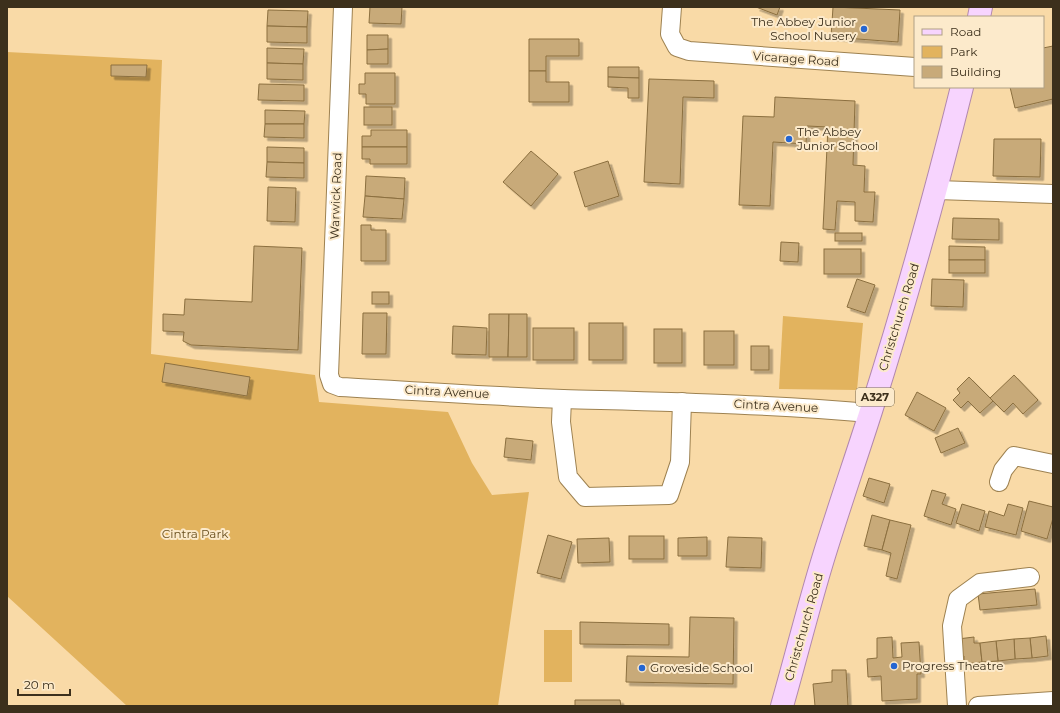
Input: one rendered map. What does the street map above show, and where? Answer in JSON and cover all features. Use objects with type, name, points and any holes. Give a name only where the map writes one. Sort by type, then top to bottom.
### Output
[{"type":"main road","name":"Christchurch Road","points":[[782,706],[823,561],[854,458],[870,413],[937,190],[962,88]]},
{"type":"street","name":"Warwick Road","points":[[332,384],[330,375],[342,7]]},
{"type":"street","name":"Vicarage Road","points":[[672,7],[670,34],[677,47],[689,51],[914,67]]},
{"type":"street","points":[[937,190],[1053,194]]},
{"type":"street","name":"Cintra Avenue","points":[[332,384],[340,386],[562,399],[682,402],[811,408],[870,413]]},
{"type":"street","points":[[562,399],[561,422],[568,477],[585,497],[669,495],[680,462],[682,402]]},
{"type":"street","points":[[999,482],[1003,470],[1014,456],[1053,464]]},
{"type":"street","points":[[957,706],[952,626],[958,599],[980,583],[1030,577]]},
{"type":"street","points":[[978,706],[1053,701]]},
{"type":"green space","name":"Cintra Park","points":[[7,52],[162,60],[151,354],[315,375],[319,402],[448,412],[472,463],[492,495],[529,492],[498,706],[127,706],[7,596]]},
{"type":"green space","points":[[783,316],[863,323],[857,390],[779,389]]},
{"type":"green space","points":[[544,630],[572,630],[572,682],[544,682]]},
{"type":"building","points":[[370,7],[402,7],[401,24],[369,23]]},
{"type":"building","points":[[756,7],[780,7],[777,15]]},
{"type":"building","points":[[833,7],[900,10],[898,42],[831,37]]},
{"type":"building","points":[[268,10],[308,11],[307,27],[267,26]]},
{"type":"building","points":[[267,26],[307,27],[307,43],[267,42]]},
{"type":"building","points":[[367,35],[388,35],[388,49],[367,50]]},
{"type":"building","points":[[529,39],[579,39],[579,56],[546,56],[546,71],[529,71]]},
{"type":"building","points":[[1053,46],[1053,99],[1015,108],[1010,88],[1044,88],[1044,48]]},
{"type":"building","points":[[267,48],[304,49],[303,64],[267,63]]},
{"type":"building","points":[[388,49],[388,64],[367,64],[367,50]]},
{"type":"building","points":[[267,63],[303,64],[303,80],[267,79]]},
{"type":"building","points":[[111,65],[147,65],[146,77],[111,76]]},
{"type":"building","points":[[608,67],[639,67],[639,78],[608,77]]},
{"type":"building","points":[[529,71],[546,71],[546,82],[569,82],[569,102],[529,102]]},
{"type":"building","points":[[365,73],[395,73],[395,104],[366,104],[366,94],[359,94],[359,84],[365,84]]},
{"type":"building","points":[[608,77],[639,78],[639,98],[628,98],[628,88],[608,87]]},
{"type":"building","points":[[649,79],[714,81],[714,98],[683,97],[680,184],[644,182]]},
{"type":"building","points":[[259,84],[304,85],[304,101],[258,100]]},
{"type":"building","points":[[775,97],[855,101],[853,165],[865,166],[864,192],[875,192],[873,222],[855,221],[855,202],[837,201],[835,230],[823,229],[828,127],[807,126],[806,144],[773,142],[770,206],[739,205],[743,116],[774,117]]},
{"type":"building","points":[[364,107],[392,107],[392,125],[364,125]]},
{"type":"building","points":[[265,110],[305,111],[304,124],[265,124]]},
{"type":"building","points":[[265,124],[304,124],[304,138],[264,137]]},
{"type":"building","points":[[371,130],[407,130],[407,147],[362,147],[362,136],[371,136]]},
{"type":"building","points":[[994,139],[1041,139],[1040,177],[993,176]]},
{"type":"building","points":[[267,147],[304,148],[304,163],[267,162]]},
{"type":"building","points":[[362,147],[407,147],[407,164],[370,164],[370,159],[362,159]]},
{"type":"building","points":[[531,151],[558,174],[531,206],[503,182]]},
{"type":"building","points":[[608,161],[619,196],[585,207],[574,172]]},
{"type":"building","points":[[267,162],[304,163],[304,178],[266,177]]},
{"type":"building","points":[[366,176],[405,178],[404,199],[365,196]]},
{"type":"building","points":[[268,187],[296,188],[295,222],[267,221]]},
{"type":"building","points":[[365,196],[404,199],[402,219],[363,217]]},
{"type":"building","points":[[953,218],[999,219],[999,240],[952,239]]},
{"type":"building","points":[[361,225],[371,225],[371,230],[386,230],[386,261],[361,261]]},
{"type":"building","points":[[835,233],[862,233],[862,241],[835,241]]},
{"type":"building","points":[[781,242],[799,243],[798,262],[780,261]]},
{"type":"building","points":[[254,246],[302,248],[298,350],[191,345],[183,341],[184,332],[163,331],[163,314],[184,315],[185,299],[252,302]]},
{"type":"building","points":[[949,246],[985,247],[985,260],[949,260]]},
{"type":"building","points":[[824,249],[861,249],[861,274],[824,274]]},
{"type":"building","points":[[949,260],[985,260],[985,273],[949,273]]},
{"type":"building","points":[[857,279],[875,285],[865,313],[847,307]]},
{"type":"building","points":[[932,279],[964,280],[963,307],[931,306]]},
{"type":"building","points":[[372,292],[389,292],[389,304],[372,304]]},
{"type":"building","points":[[363,313],[387,313],[386,354],[362,354]]},
{"type":"building","points":[[489,314],[509,314],[508,357],[489,357]]},
{"type":"building","points":[[509,314],[527,314],[527,357],[508,357]]},
{"type":"building","points":[[589,323],[623,323],[623,360],[589,360]]},
{"type":"building","points":[[453,326],[487,328],[486,355],[452,354]]},
{"type":"building","points":[[533,328],[574,328],[574,360],[533,360]]},
{"type":"building","points":[[654,329],[682,329],[682,363],[654,363]]},
{"type":"building","points":[[704,331],[734,331],[734,365],[704,365]]},
{"type":"building","points":[[751,346],[769,346],[769,370],[751,370]]},
{"type":"building","points":[[165,363],[250,377],[247,396],[162,382]]},
{"type":"building","points":[[1014,375],[1038,400],[1023,414],[1013,403],[1004,412],[990,398]]},
{"type":"building","points":[[969,377],[993,401],[980,413],[968,401],[961,408],[953,400],[960,393],[957,389]]},
{"type":"building","points":[[917,392],[946,408],[934,431],[905,415]]},
{"type":"building","points":[[958,428],[965,443],[941,453],[935,438]]},
{"type":"building","points":[[506,438],[533,441],[531,460],[504,457]]},
{"type":"building","points":[[869,478],[890,484],[884,503],[863,496]]},
{"type":"building","points":[[932,490],[946,494],[942,504],[956,509],[951,525],[924,516]]},
{"type":"building","points":[[1029,501],[1053,507],[1053,518],[1047,539],[1021,531]]},
{"type":"building","points":[[962,504],[985,511],[979,531],[956,523]]},
{"type":"building","points":[[1008,504],[1023,508],[1016,535],[985,527],[989,511],[1004,516]]},
{"type":"building","points":[[872,515],[890,520],[882,550],[864,546]]},
{"type":"building","points":[[890,520],[911,525],[897,579],[886,576],[891,553],[882,550]]},
{"type":"building","points":[[548,535],[572,542],[561,579],[537,573]]},
{"type":"building","points":[[629,536],[664,536],[664,559],[629,559]]},
{"type":"building","points":[[707,537],[707,556],[678,556],[678,538]]},
{"type":"building","points":[[728,537],[762,538],[761,568],[726,567]]},
{"type":"building","points":[[609,538],[610,562],[578,563],[577,539]]},
{"type":"building","points":[[1035,589],[1037,605],[980,610],[978,594]]},
{"type":"building","points":[[690,617],[734,618],[733,684],[626,682],[627,656],[689,657]]},
{"type":"building","points":[[580,622],[669,624],[669,645],[580,644]]},
{"type":"building","points":[[1046,636],[1048,656],[1032,658],[1030,638]]},
{"type":"building","name":"Progress Theatre","points":[[892,637],[893,658],[902,657],[901,643],[919,642],[921,674],[917,674],[917,699],[882,701],[881,676],[868,677],[867,659],[877,658],[877,638]]},
{"type":"building","points":[[974,637],[974,643],[980,643],[982,662],[964,664],[964,656],[960,657],[958,639]]},
{"type":"building","points":[[1030,638],[1032,658],[1015,659],[1014,639]]},
{"type":"building","points":[[1014,639],[1015,659],[998,661],[996,641]]},
{"type":"building","points":[[996,641],[998,661],[982,662],[980,643]]},
{"type":"building","points":[[832,670],[846,670],[848,706],[815,706],[813,684],[832,682]]},
{"type":"building","points":[[575,700],[620,700],[621,706],[575,706]]},
{"type":"place","name":"The Abbey Junior School Nusery","points":[[864,29]]},
{"type":"place","name":"The Abbey Junior School","points":[[789,139]]},
{"type":"place","name":"Progress Theatre","points":[[894,666]]},
{"type":"place","name":"Groveside School","points":[[642,668]]}]
